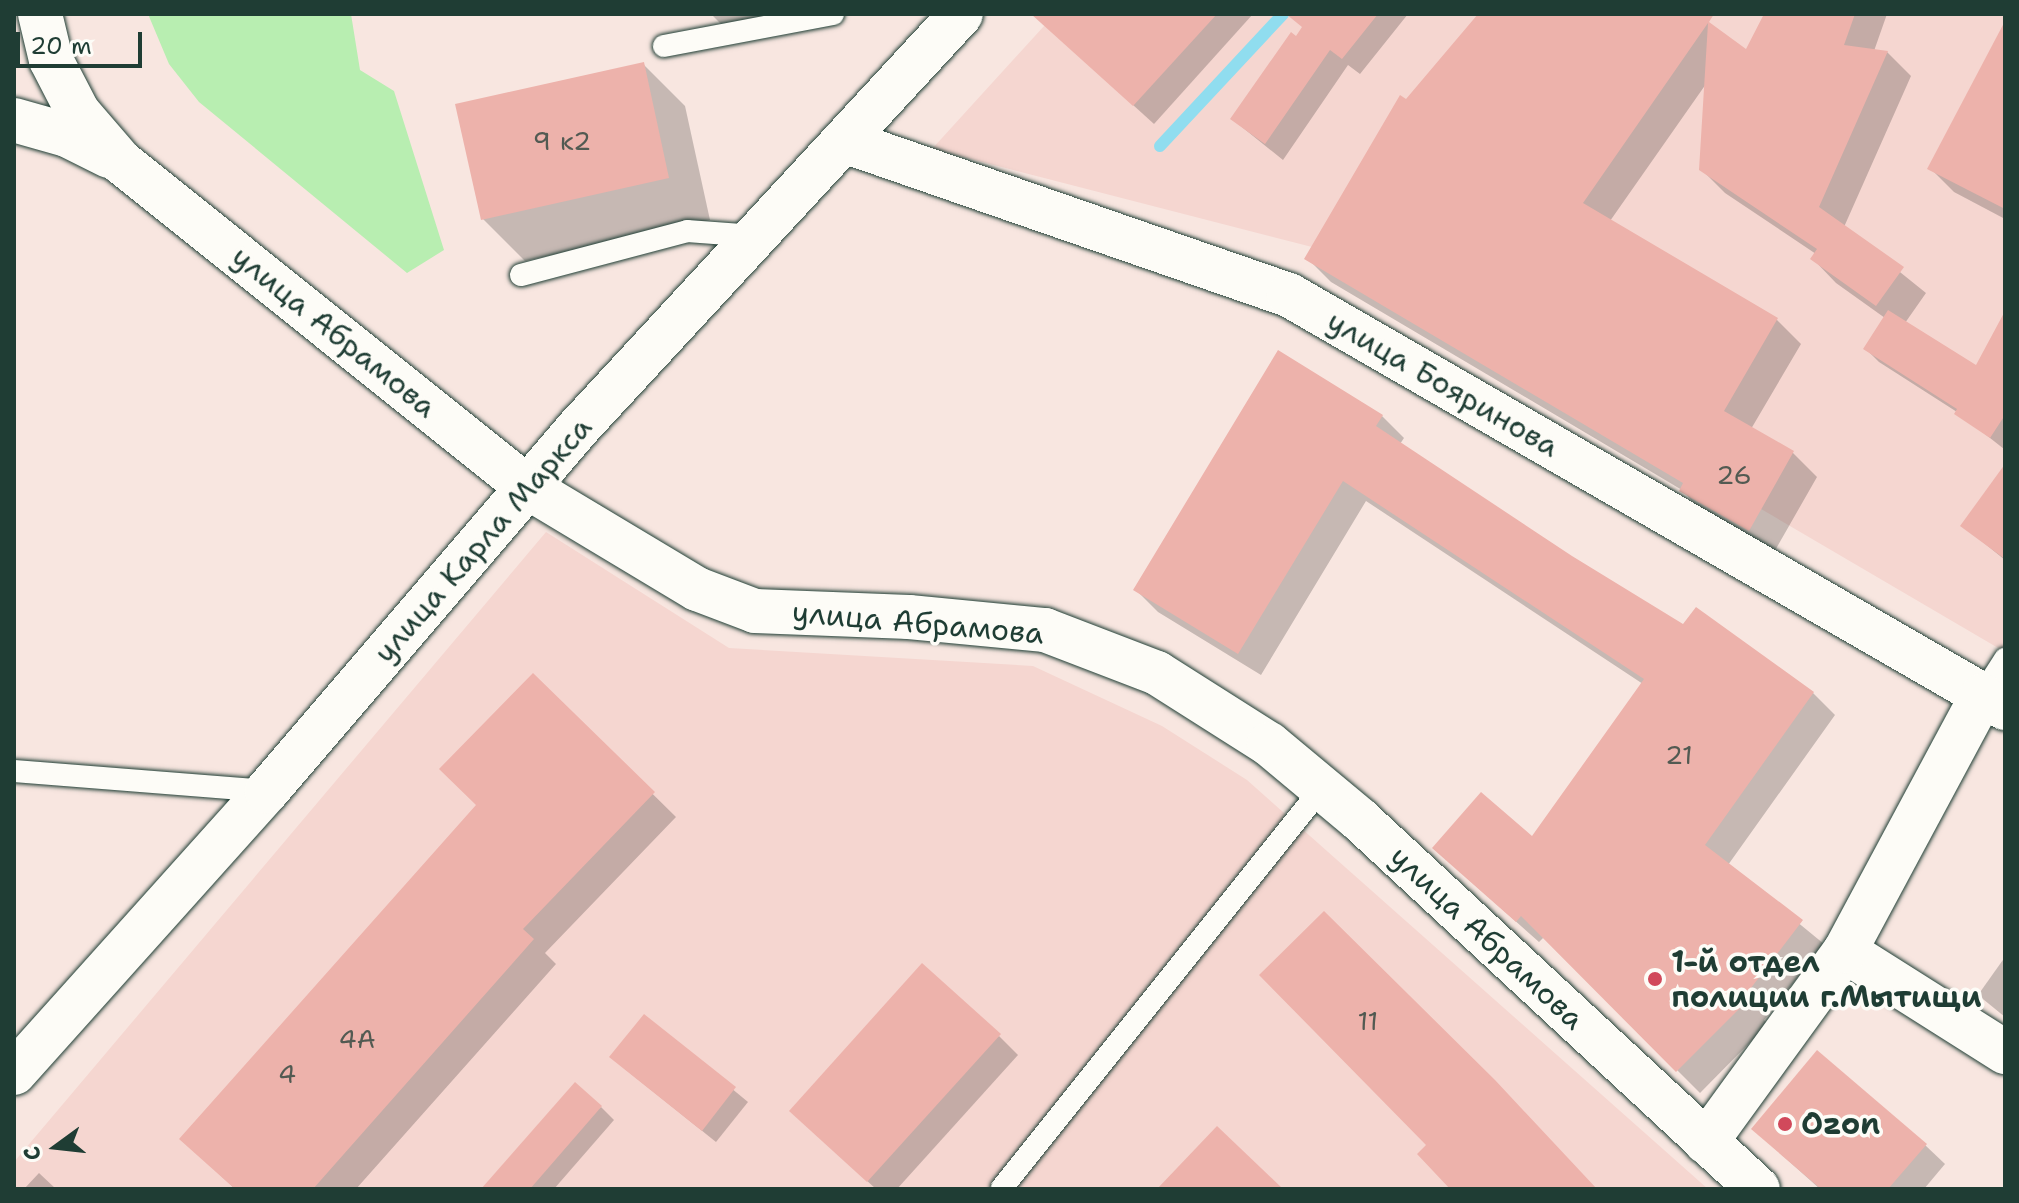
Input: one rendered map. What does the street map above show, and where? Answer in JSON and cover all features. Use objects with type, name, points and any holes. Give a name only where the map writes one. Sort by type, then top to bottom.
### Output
[{"type":"street","points":[[40,14],[51,60],[78,112],[121,162]]},
{"type":"street","name":"улица Карла Маркса","points":[[14,1073],[267,791],[527,487],[961,14]]},
{"type":"street","points":[[14,120],[67,135],[121,162]]},
{"type":"street","name":"улица Бояринова","points":[[844,141],[1289,295],[1997,687]]},
{"type":"street","name":"улица Абрамова","points":[[121,162],[527,487],[697,589],[755,611],[984,622],[1045,630],[1102,648],[1157,673],[1244,728],[1322,788],[1758,1189]]},
{"type":"street","points":[[1706,1142],[1845,951],[1997,687]]},
{"type":"street","points":[[1845,951],[2005,1052]]},
{"type":"lane","points":[[664,46],[833,14]]},
{"type":"lane","points":[[521,275],[687,231],[755,236]]},
{"type":"lane","points":[[14,771],[267,791]]},
{"type":"lane","points":[[1002,1188],[1322,788]]},
{"type":"shaded area","points":[[1055,14],[2005,14],[2005,652],[1316,248],[932,149]]},
{"type":"shaded area","points":[[546,532],[729,648],[1033,666],[1162,726],[1247,780],[1708,1189],[14,1189],[14,1162]]},
{"type":"green space","points":[[148,14],[351,14],[360,70],[394,91],[444,250],[407,273],[199,102],[169,64]]},
{"type":"building","points":[[1031,14],[1217,14],[1133,106]]},
{"type":"building","points":[[1286,14],[1378,14],[1342,59],[1330,50],[1265,144],[1230,119],[1291,32],[1296,36],[1302,27]]},
{"type":"building","points":[[1478,14],[1714,14],[1709,22],[1746,49],[1764,14],[1855,14],[1844,45],[1888,51],[1819,207],[1904,267],[1876,306],[1810,259],[1817,249],[1699,170],[1708,23],[1583,203],[1778,318],[1724,411],[1794,451],[1749,531],[1679,491],[1683,483],[1304,259],[1400,95],[1406,99]]},
{"type":"building","points":[[2005,21],[2005,209],[1927,169]]},
{"type":"building","points":[[644,62],[669,178],[481,220],[455,104]]},
{"type":"building","points":[[1888,310],[1976,365],[2005,311],[2005,415],[1990,438],[1954,414],[1957,409],[1863,349]]},
{"type":"building","points":[[1278,350],[1383,415],[1376,426],[1572,556],[1683,624],[1696,607],[1814,692],[1705,845],[1803,920],[1744,997],[1747,1001],[1676,1072],[1521,916],[1516,922],[1432,848],[1481,792],[1532,836],[1644,679],[1343,481],[1238,654],[1133,590]]},
{"type":"building","points":[[2005,464],[2005,559],[1960,526]]},
{"type":"building","points":[[533,673],[655,792],[523,929],[534,939],[313,1189],[235,1189],[179,1139],[476,805],[439,769]]},
{"type":"building","points":[[1324,911],[1495,1080],[1597,1189],[1450,1189],[1417,1154],[1426,1145],[1259,975]]},
{"type":"building","points":[[922,963],[1001,1034],[867,1182],[789,1111]]},
{"type":"building","points":[[644,1014],[736,1087],[702,1131],[609,1057]]},
{"type":"building","points":[[1817,1050],[1927,1144],[1888,1189],[1821,1189],[1751,1129]]},
{"type":"building","points":[[575,1082],[602,1106],[530,1189],[481,1189]]},
{"type":"building","points":[[1217,1126],[1283,1189],[1157,1189]]},
{"type":"waterway","points":[[1160,146],[1283,14]]},
{"type":"place","name":"1-й отдел полиции г.Мытищи","points":[[1655,979]]},
{"type":"place","name":"Ozon","points":[[1785,1124]]}]
